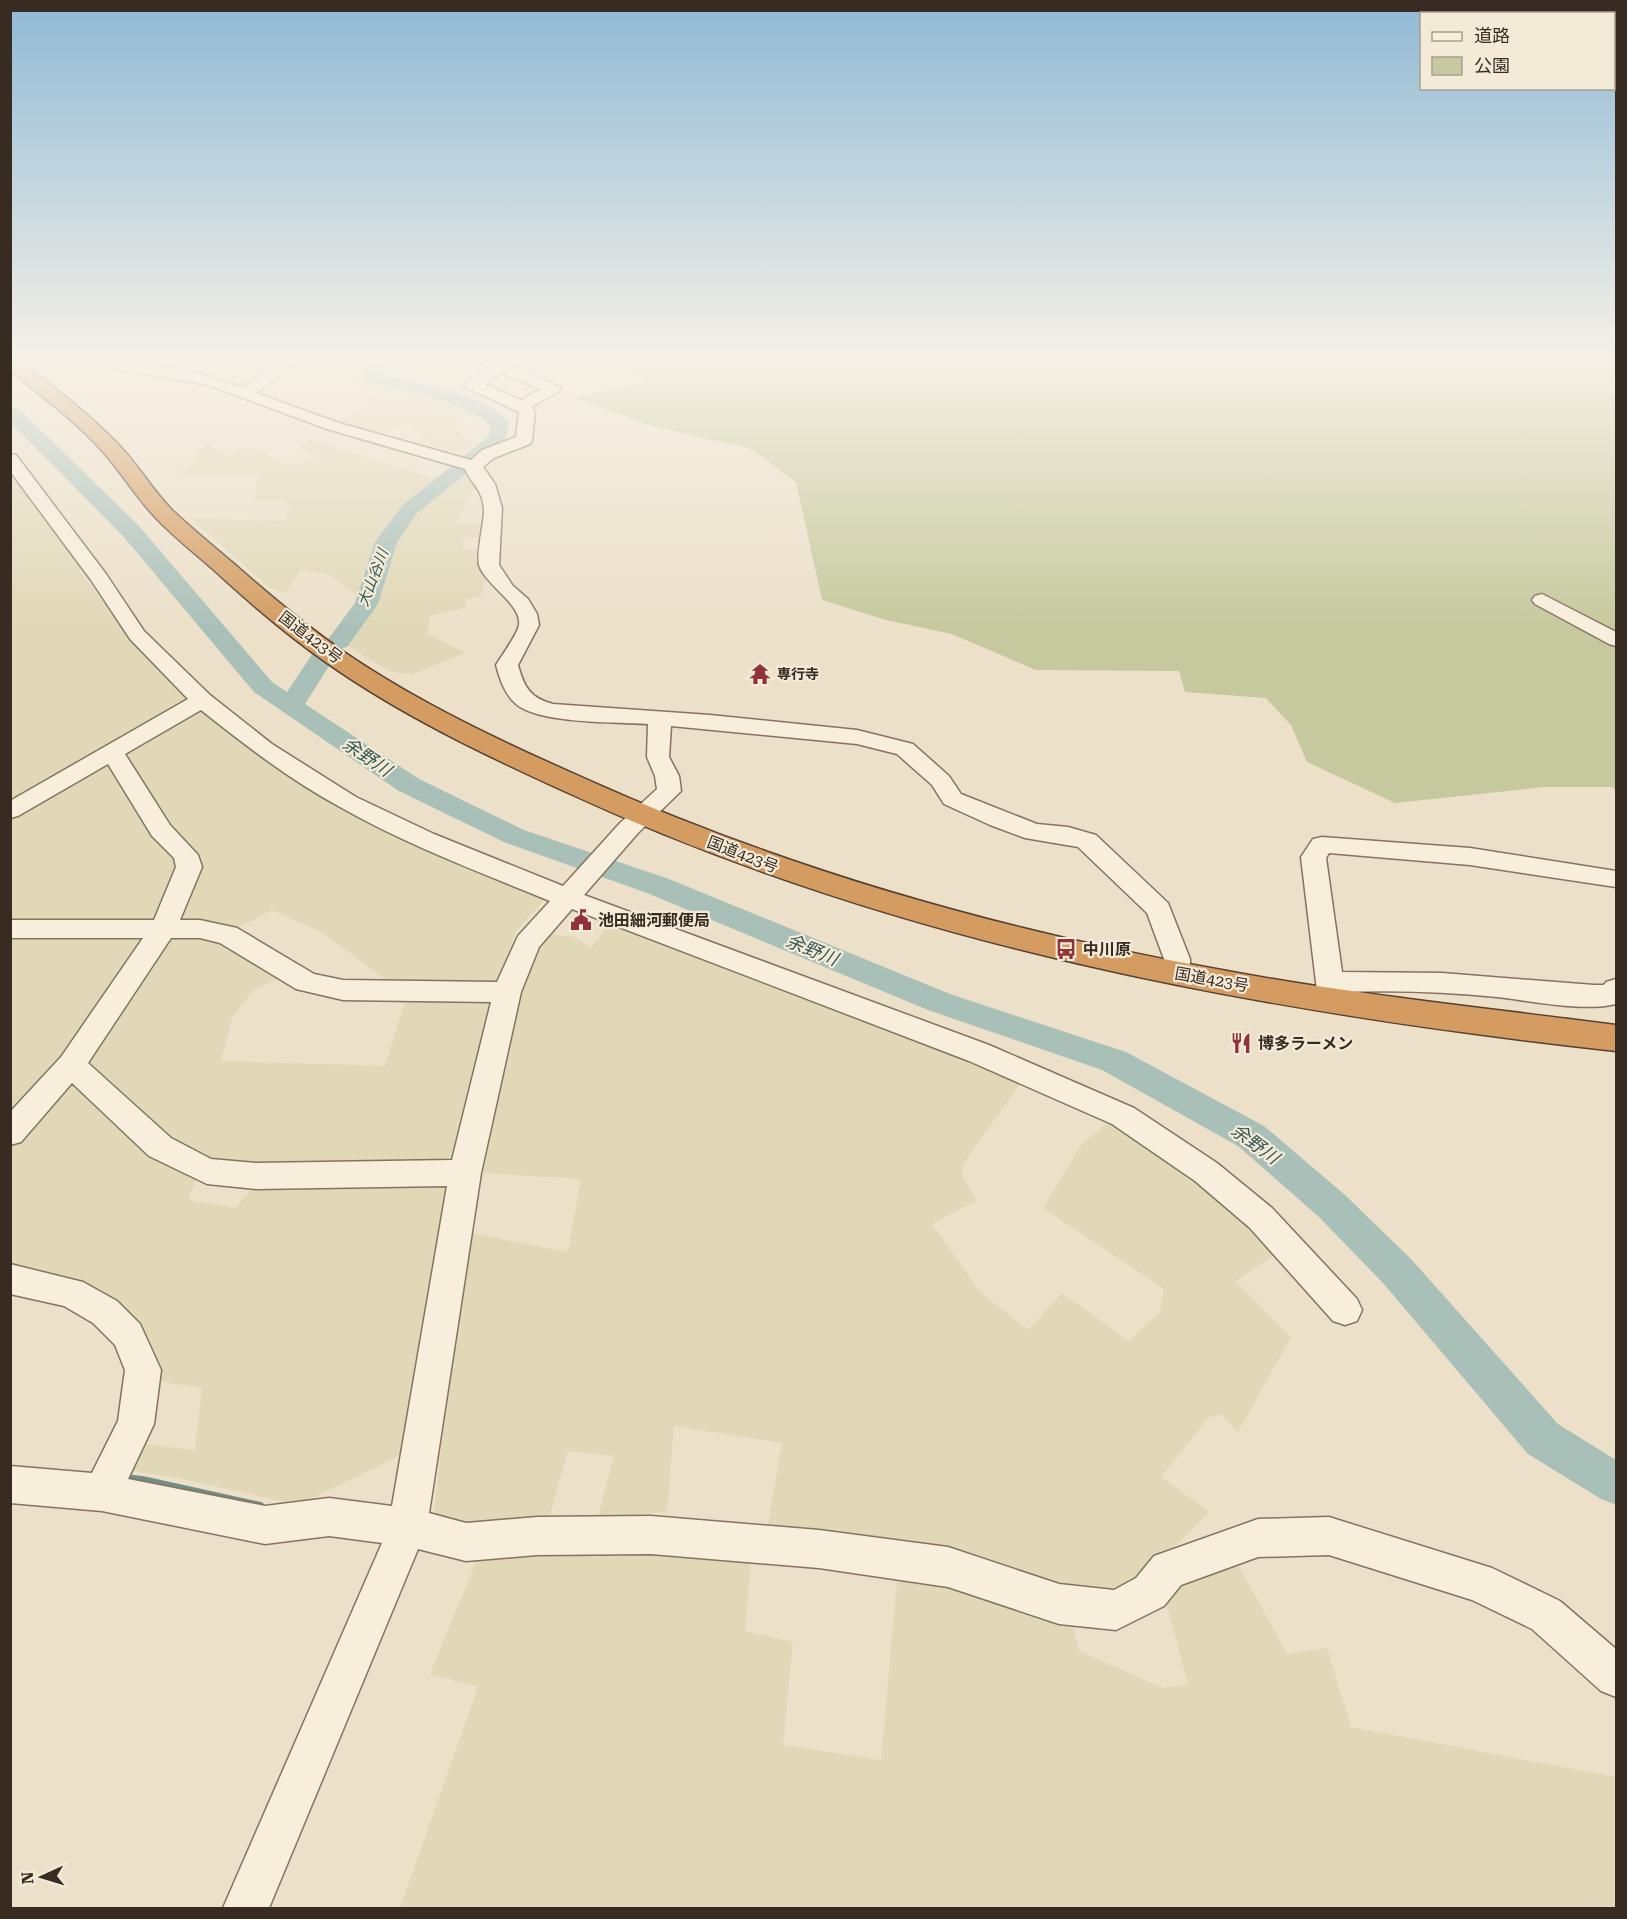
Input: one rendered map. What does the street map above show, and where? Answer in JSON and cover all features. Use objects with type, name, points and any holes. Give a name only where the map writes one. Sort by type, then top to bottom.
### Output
[{"type":"highway","name":"国道423号","points":[[113,451],[168,518],[296,629],[358,672],[435,717],[636,822],[885,904],[974,928],[1176,974],[1331,991],[1617,1038]]},
{"type":"street","points":[[415,451],[474,466]]},
{"type":"street","points":[[474,466],[488,454],[497,451]]},
{"type":"street","points":[[10,459],[99,578],[137,635],[202,700],[264,749],[348,802],[425,840],[979,1053],[1124,1116],[1206,1172],[1261,1218],[1345,1310]]},
{"type":"street","points":[[474,466],[474,471],[486,484],[493,508],[489,565],[506,590],[518,599],[530,625],[507,665],[512,686],[529,706],[553,711],[857,737],[905,749],[940,781],[952,799],[999,820],[1034,832],[1068,835],[1088,842],[1159,909],[1177,959],[1176,974]]},
{"type":"street","points":[[1542,600],[1617,640]]},
{"type":"street","points":[[10,811],[202,700]]},
{"type":"street","points":[[246,1908],[408,1527],[465,1173],[507,992],[527,943],[568,894],[636,822],[669,791],[667,776],[658,757],[660,723],[654,718]]},
{"type":"street","points":[[10,1133],[71,1065],[164,928],[189,867],[186,855],[161,830],[111,751]]},
{"type":"street","points":[[1617,879],[1561,868],[1422,850],[1322,845],[1313,857],[1331,991],[1362,981],[1458,984],[1585,996],[1613,995],[1617,989]]},
{"type":"street","points":[[10,929],[200,929],[228,935],[306,982],[344,990],[507,992]]},
{"type":"street","points":[[71,1065],[160,1147],[207,1171],[256,1176],[465,1173]]},
{"type":"street","points":[[10,1279],[71,1293],[105,1312],[128,1335],[143,1370],[136,1424],[102,1492]]},
{"type":"street","points":[[10,1484],[102,1492],[265,1525],[329,1517],[408,1527],[466,1542],[537,1536],[651,1535],[819,1549],[948,1567],[1059,1604],[1116,1610],[1150,1592],[1168,1570],[1258,1538],[1329,1536],[1488,1587],[1546,1615],[1617,1676]]},
{"type":"shaded area","points":[[200,451],[220,451],[230,456],[242,451],[258,451],[291,466],[317,456],[305,451],[346,451],[452,481],[465,468],[481,484],[468,497],[457,523],[488,524],[485,537],[463,539],[463,550],[485,550],[491,578],[485,579],[481,596],[466,599],[465,608],[430,616],[427,633],[465,653],[413,674],[390,672],[343,643],[361,620],[369,604],[328,574],[301,570],[286,592],[273,590],[190,518],[284,521],[290,508],[282,500],[254,500],[258,476],[190,476],[177,473],[189,466]]},
{"type":"shaded area","points":[[10,466],[83,567],[79,571],[128,633],[193,699],[10,807]]},
{"type":"shaded area","points":[[204,707],[409,836],[545,899],[516,931],[499,979],[491,986],[393,985],[323,933],[272,910],[233,930],[190,923],[177,917],[196,861],[126,756],[125,745]]},
{"type":"shaded area","points":[[113,759],[172,850],[181,877],[152,924],[11,925],[10,816]]},
{"type":"shaded area","points":[[610,922],[1023,1080],[963,1164],[962,1176],[977,1200],[932,1224],[980,1292],[1028,1330],[1062,1293],[1129,1341],[1160,1312],[1164,1289],[1043,1208],[1082,1144],[1114,1118],[1197,1174],[1280,1251],[1236,1281],[1291,1337],[1238,1432],[1221,1414],[1208,1418],[1161,1477],[1210,1512],[1136,1585],[1075,1592],[766,1536],[782,1443],[674,1426],[667,1511],[597,1520],[614,1456],[568,1451],[548,1522],[440,1526],[434,1510],[466,1232],[568,1252],[581,1179],[483,1173],[520,985],[544,933],[574,937],[591,948]]},
{"type":"shaded area","points":[[145,933],[150,940],[11,1125],[11,935]]},
{"type":"shaded area","points":[[179,934],[206,935],[282,977],[253,990],[232,1018],[221,1061],[385,1066],[407,995],[483,997],[496,1009],[453,1166],[262,1169],[204,1161],[168,1141],[87,1068],[86,1057],[164,939]]},
{"type":"shaded area","points":[[78,1080],[197,1177],[188,1200],[236,1208],[256,1182],[439,1180],[451,1189],[401,1455],[298,1505],[178,1478],[125,1470],[137,1443],[195,1450],[202,1388],[156,1381],[141,1336],[11,1268],[10,1142],[65,1082]]},
{"type":"shaded area","points":[[570,1545],[751,1558],[745,1631],[793,1642],[783,1745],[881,1760],[898,1571],[1072,1623],[1079,1651],[1163,1688],[1188,1685],[1165,1597],[1234,1557],[1287,1654],[1327,1648],[1351,1727],[1616,1777],[1616,1908],[400,1908],[478,1687],[430,1674],[481,1550]]},
{"type":"green space","points":[[753,451],[1616,451],[1616,790],[1612,787],[1544,787],[1395,803],[1307,762],[1291,725],[1266,698],[1185,692],[1179,671],[1036,670],[952,634],[886,620],[822,600],[796,482]]},
{"type":"waterway","name":"余野川","points":[[50,451],[131,531],[263,687],[291,706]]},
{"type":"waterway","name":"大山谷川","points":[[338,642],[366,604],[386,542],[410,509],[485,451]]},
{"type":"waterway","name":"大山谷川","points":[[291,706],[322,658]]},
{"type":"waterway","name":"余野川","points":[[291,706],[409,785],[514,836],[658,886],[939,1002],[1114,1061],[1251,1136],[1332,1206],[1397,1271],[1543,1439],[1616,1484]]},
{"type":"waterway","points":[[123,1478],[142,1480],[260,1506]]},
{"type":"place","name":"専行寺","points":[[760,674]]},
{"type":"place","name":"池田細河郵便局","points":[[581,920]]},
{"type":"place","name":"中川原","points":[[1066,949]]},
{"type":"place","name":"博多ラーメン","points":[[1241,1043]]}]
